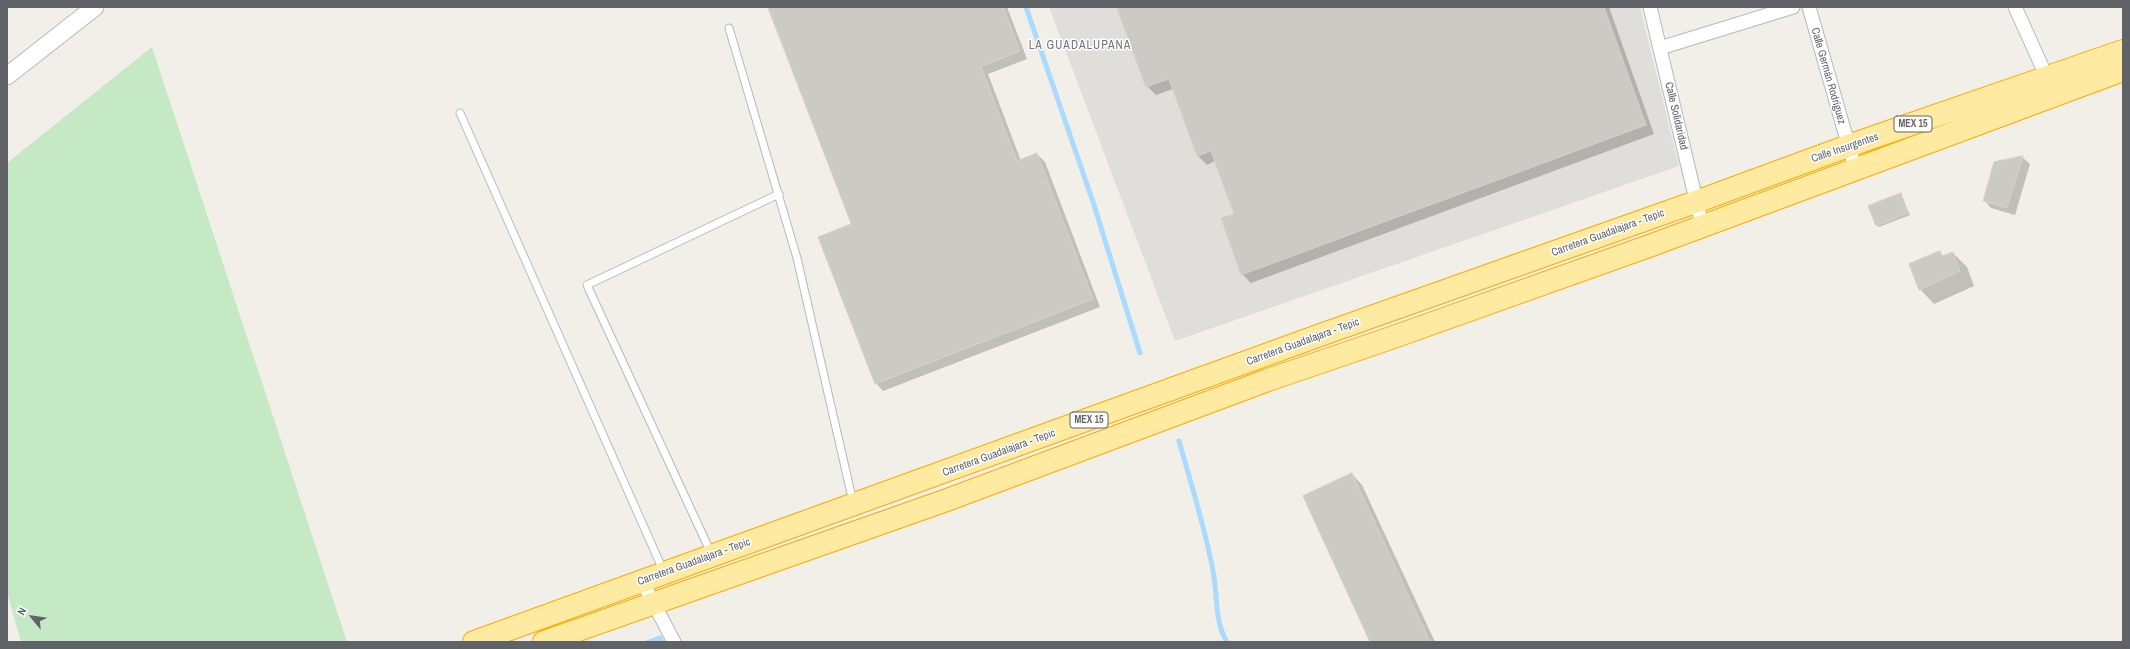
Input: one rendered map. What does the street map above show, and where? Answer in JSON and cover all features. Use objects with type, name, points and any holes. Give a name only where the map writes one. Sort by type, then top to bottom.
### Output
[{"type":"highway","name":"Calle Insurgentes","points":[[1706,224],[1855,168],[2050,86],[2123,52]]},
{"type":"highway","name":"Calle Insurgentes","points":[[1700,200],[1848,146],[1921,122],[2050,86],[2123,70]]},
{"type":"highway","name":"Carretera Guadalajara - Tepic","points":[[474,642],[664,572],[1700,200]]},
{"type":"highway","name":"MEX 15","points":[[544,642],[947,500],[1268,380],[1388,339],[1706,224]]},
{"type":"highway","points":[[1262,357],[1268,380]]},
{"type":"street","points":[[7,76],[96,7]]},
{"type":"street","name":"Calle Solidaridad","points":[[1650,7],[1706,224]]},
{"type":"street","points":[[1660,48],[1793,7]]},
{"type":"street","name":"Calle Germán Rodríguez","points":[[1809,7],[1855,168]]},
{"type":"street","points":[[2015,7],[2050,86]]},
{"type":"street","points":[[642,581],[674,642]]},
{"type":"lane","points":[[729,28],[779,194],[796,258],[854,505]]},
{"type":"lane","points":[[460,113],[664,572]]},
{"type":"lane","points":[[712,555],[587,285],[779,194]]},
{"type":"shaded area","points":[[1049,7],[1640,7],[1679,166],[1175,341]]},
{"type":"green space","points":[[152,47],[347,642],[21,642],[7,592],[7,163]]},
{"type":"water","points":[[661,635],[665,642],[642,642]]},
{"type":"building","points":[[768,7],[1003,7],[1020,51],[981,67],[1017,161],[1037,153],[1093,299],[875,384],[818,237],[851,224]]},
{"type":"building","points":[[1117,7],[1604,7],[1646,125],[1241,275],[1221,218],[1234,214],[1211,151],[1197,156],[1169,79],[1146,87]]},
{"type":"building","points":[[2023,156],[2007,208],[1983,201],[1994,162]]},
{"type":"building","points":[[1901,193],[1908,213],[1876,226],[1868,206]]},
{"type":"building","points":[[1940,251],[1942,256],[1953,252],[1960,271],[1919,290],[1909,264]]},
{"type":"building","points":[[1352,473],[1430,642],[1370,642],[1303,496]]},
{"type":"waterway","points":[[1026,7],[1094,205],[1140,353]]},
{"type":"waterway","points":[[1179,441],[1206,538],[1215,580],[1218,617],[1227,642]]},
{"type":"district","name":"LA GUADALUPANA","points":[[1080,46]]}]
